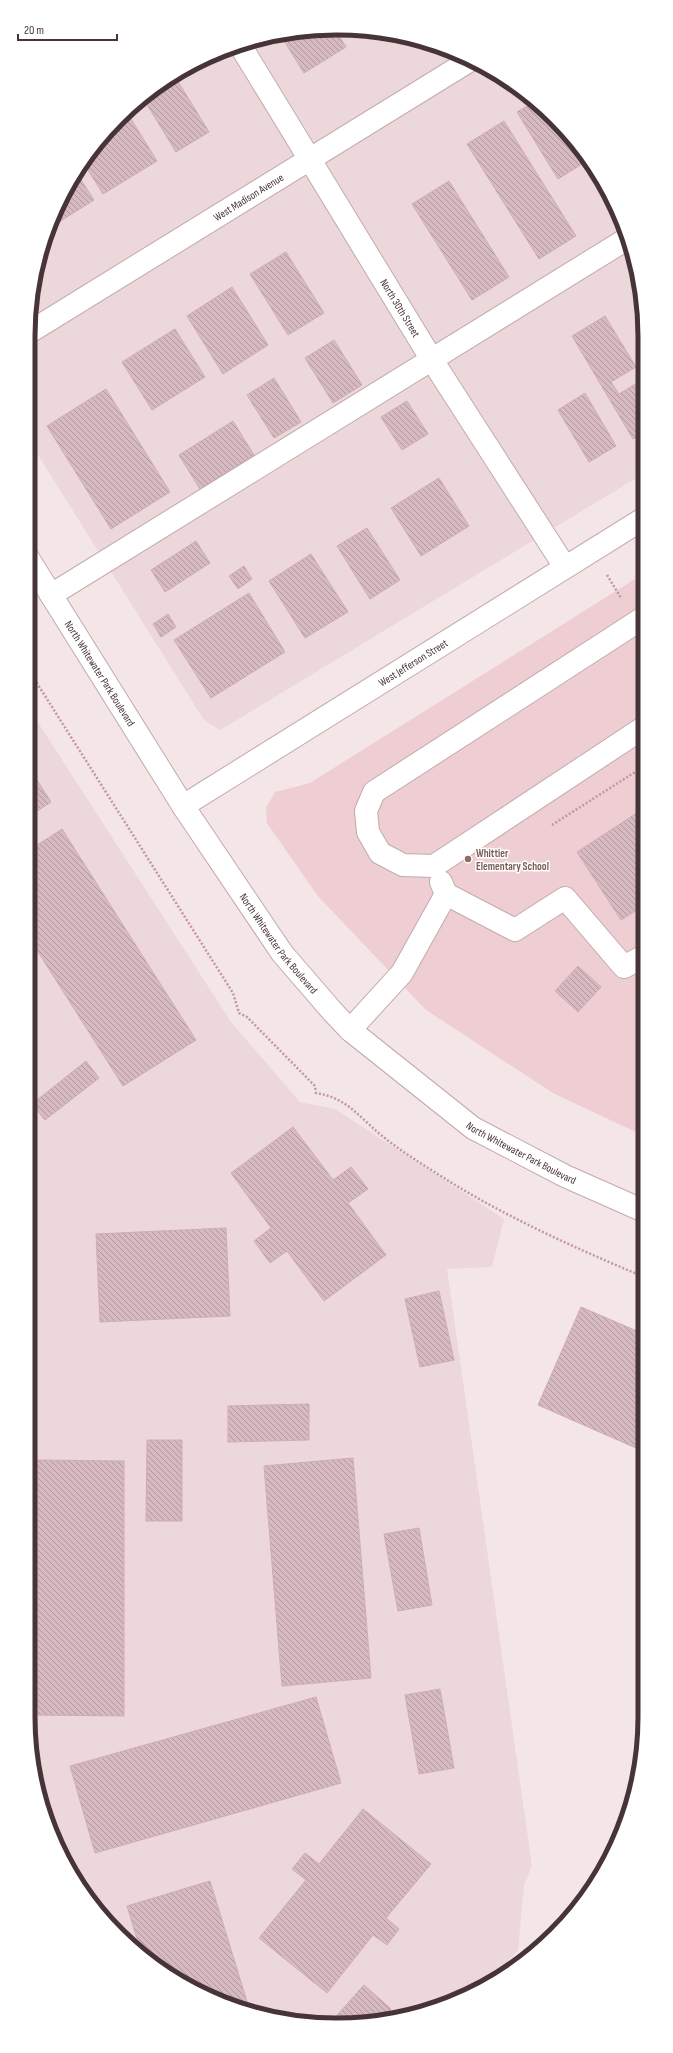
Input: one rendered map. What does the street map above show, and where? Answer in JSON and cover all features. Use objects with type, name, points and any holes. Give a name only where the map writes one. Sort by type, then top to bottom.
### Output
[{"type":"street","name":"North 30th Street","points":[[243,50],[432,360],[565,567]]},
{"type":"street","name":"West Madison Avenue","points":[[35,328],[311,160],[465,64]]},
{"type":"street","points":[[51,595],[623,242]]},
{"type":"street","name":"West Jefferson Street","points":[[183,806],[638,522]]},
{"type":"street","name":"North Whitewater Park Boulevard","points":[[35,569],[183,806],[282,953],[350,1030],[473,1128],[565,1176],[638,1208]]},
{"type":"street","points":[[638,621],[374,792],[366,811],[368,832],[380,853],[403,864],[434,866],[638,731]]},
{"type":"street","points":[[434,866],[446,894],[515,930],[565,898],[624,967],[638,959]]},
{"type":"street","points":[[350,1030],[402,973],[446,894]]},
{"type":"path","points":[[604,569],[625,604]]},
{"type":"path","points":[[35,680],[234,993],[239,1013],[247,1017],[315,1086],[316,1093],[332,1096],[347,1104],[382,1136],[436,1173],[500,1211],[580,1250],[638,1274]]},
{"type":"path","points":[[545,829],[638,770]]},
{"type":"shaded area","points":[[336,35],[356,36],[415,45],[470,66],[487,75],[520,97],[550,123],[576,153],[598,186],[607,203],[628,258],[635,297],[638,336],[638,477],[220,730],[204,720],[35,450],[35,336],[38,297],[45,258],[66,203],[75,186],[97,153],[123,123],[153,97],[186,75],[221,58],[258,45],[297,38]]},
{"type":"shaded area","name":"Whittier Elementary School","points":[[638,577],[638,1133],[553,1093],[426,1010],[317,895],[267,823],[266,808],[275,792],[310,783]]},
{"type":"shaded area","points":[[35,718],[231,1022],[300,1102],[335,1109],[504,1219],[492,1267],[447,1269],[532,1866],[524,1885],[518,1950],[505,1966],[487,1978],[452,1995],[415,2008],[376,2015],[336,2018],[297,2015],[258,2008],[221,1995],[186,1978],[153,1956],[123,1930],[97,1900],[86,1884],[75,1867],[58,1832],[45,1795],[41,1775],[35,1716]]},
{"type":"building","points":[[338,35],[346,47],[304,73],[284,40]]},
{"type":"building","points":[[177,81],[209,132],[176,152],[146,103]]},
{"type":"building","points":[[529,105],[550,123],[583,163],[558,179],[517,112]]},
{"type":"building","points":[[131,119],[157,161],[103,194],[87,168],[97,153],[121,125]]},
{"type":"building","points":[[504,121],[576,236],[539,259],[467,144]]},
{"type":"building","points":[[80,178],[94,200],[57,223],[66,203]]},
{"type":"building","points":[[449,181],[509,277],[472,300],[412,204]]},
{"type":"building","points":[[286,252],[324,313],[288,335],[250,274]]},
{"type":"building","points":[[232,287],[268,345],[223,374],[187,316]]},
{"type":"building","points":[[605,316],[636,367],[611,382],[619,394],[638,382],[638,436],[633,439],[572,336]]},
{"type":"building","points":[[175,329],[205,377],[152,410],[122,362]]},
{"type":"building","points":[[334,340],[362,385],[333,403],[305,358]]},
{"type":"building","points":[[274,378],[301,422],[274,438],[247,395]]},
{"type":"building","points":[[106,389],[170,492],[111,529],[47,426]]},
{"type":"building","points":[[585,393],[616,446],[589,462],[558,410]]},
{"type":"building","points":[[407,401],[428,434],[402,450],[381,417]]},
{"type":"building","points":[[233,421],[254,455],[200,489],[179,455]]},
{"type":"building","points":[[439,478],[469,526],[421,556],[391,508]]},
{"type":"building","points":[[367,528],[400,580],[370,599],[337,546]]},
{"type":"building","points":[[196,541],[210,563],[165,592],[151,570]]},
{"type":"building","points":[[311,554],[348,612],[305,638],[269,581]]},
{"type":"building","points":[[244,566],[252,579],[238,589],[229,576]]},
{"type":"building","points":[[249,593],[285,652],[211,698],[174,640]]},
{"type":"building","points":[[168,614],[176,627],[161,637],[153,624]]},
{"type":"building","points":[[35,777],[51,802],[35,812]]},
{"type":"building","points":[[638,812],[638,909],[621,920],[577,852]]},
{"type":"building","points":[[62,829],[196,1040],[123,1086],[35,947],[35,846]]},
{"type":"building","points":[[578,966],[601,987],[578,1012],[555,991]]},
{"type":"building","points":[[86,1061],[99,1078],[45,1120],[35,1108],[35,1102]]},
{"type":"building","points":[[293,1127],[333,1180],[351,1167],[368,1189],[348,1203],[386,1255],[324,1301],[287,1251],[270,1263],[254,1241],[271,1228],[231,1173]]},
{"type":"building","points":[[226,1228],[230,1316],[100,1322],[96,1234]]},
{"type":"building","points":[[439,1291],[454,1360],[420,1367],[405,1299]]},
{"type":"building","points":[[581,1307],[638,1331],[638,1449],[538,1405]]},
{"type":"building","points":[[309,1404],[309,1440],[228,1442],[228,1406]]},
{"type":"building","points":[[147,1440],[182,1440],[182,1521],[146,1521]]},
{"type":"building","points":[[353,1458],[371,1678],[282,1686],[264,1466]]},
{"type":"building","points":[[35,1460],[124,1461],[124,1716],[35,1715]]},
{"type":"building","points":[[419,1528],[432,1605],[398,1611],[384,1534]]},
{"type":"building","points":[[440,1689],[454,1768],[419,1774],[405,1695]]},
{"type":"building","points":[[316,1697],[341,1783],[95,1853],[70,1766]]},
{"type":"building","points":[[363,1809],[431,1864],[386,1918],[399,1929],[387,1945],[373,1935],[327,1993],[259,1938],[306,1880],[292,1869],[305,1853],[319,1864]]},
{"type":"building","points":[[210,1881],[248,2005],[203,1987],[186,1978],[153,1956],[138,1943],[127,1906]]},
{"type":"building","points":[[364,1985],[391,2009],[387,2013],[335,2018]]},
{"type":"place","name":"Whittier Elementary School","points":[[468,859]]}]
